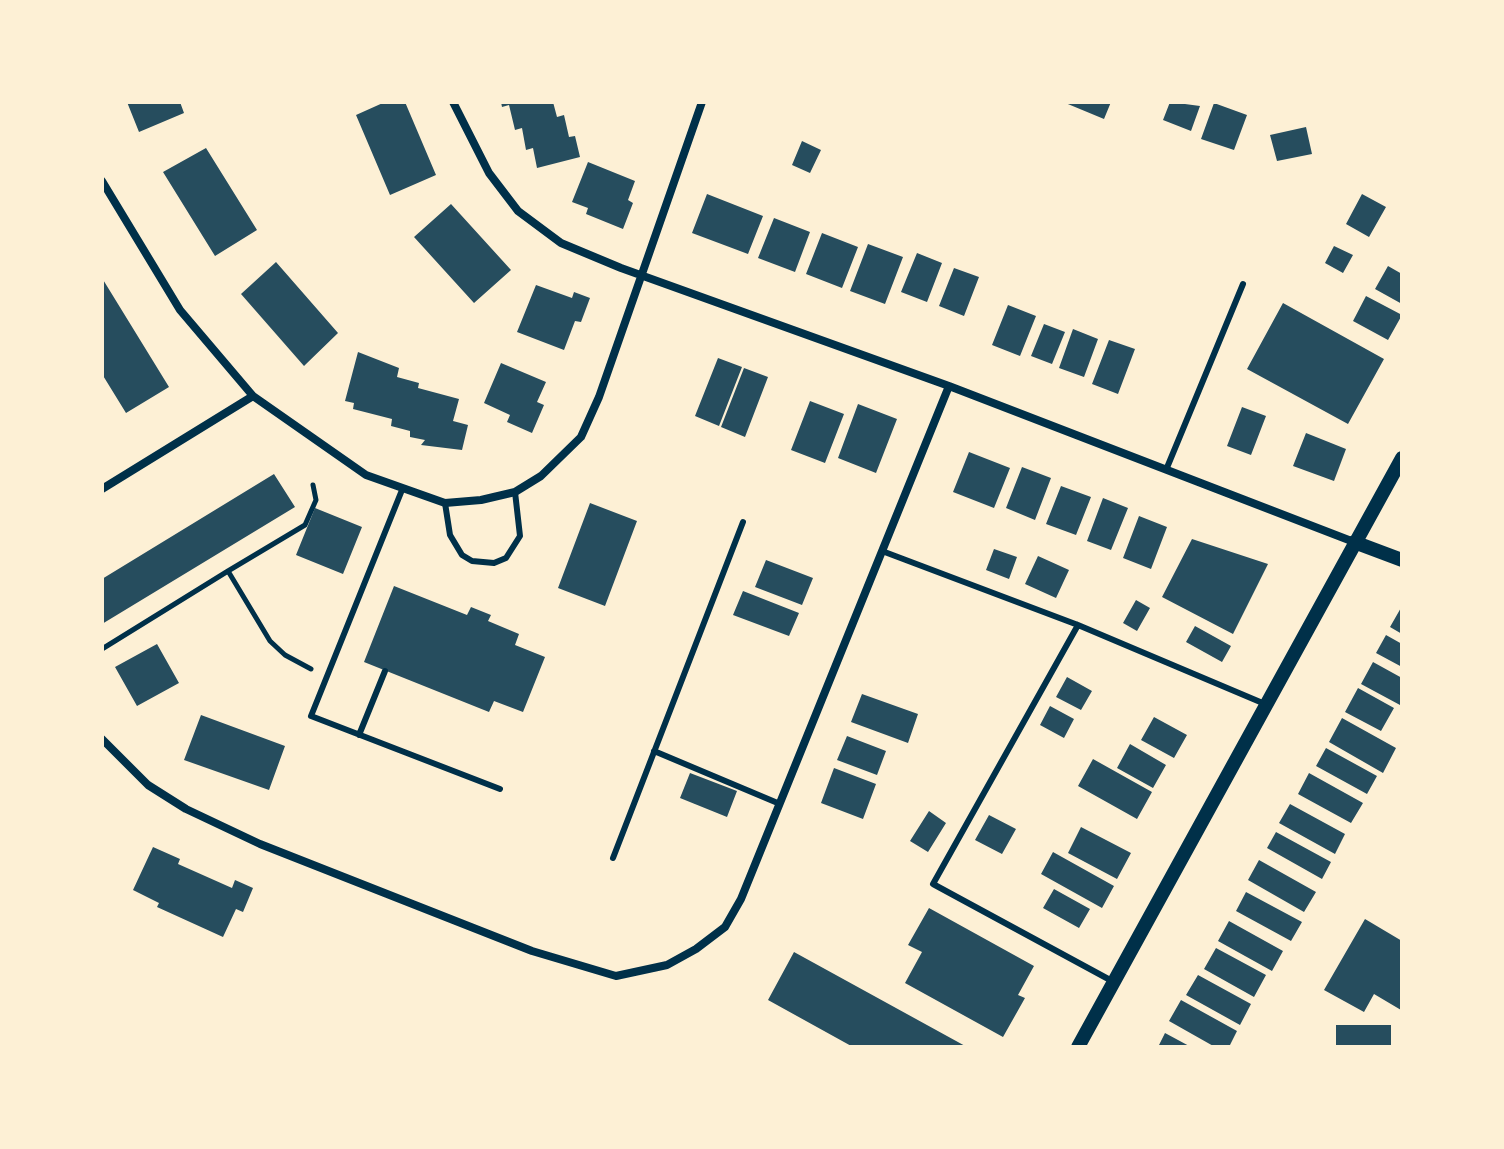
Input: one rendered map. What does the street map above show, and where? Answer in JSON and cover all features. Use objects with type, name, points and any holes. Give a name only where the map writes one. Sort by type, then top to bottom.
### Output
[{"type":"street","points":[[453,102],[489,173],[518,211],[561,243],[949,386],[1402,560]]},
{"type":"street","points":[[102,181],[180,310],[253,396],[366,475],[445,503],[481,500],[515,492],[541,476],[581,437],[599,397],[702,102]]},
{"type":"street","points":[[102,739],[148,785],[186,809],[260,844],[532,951],[616,976],[667,965],[696,949],[725,927],[741,899],[949,386]]},
{"type":"street","points":[[102,489],[253,396]]},
{"type":"street","points":[[1078,1047],[1402,458]]},
{"type":"lane","points":[[1166,470],[1243,284]]},
{"type":"lane","points":[[402,490],[311,716],[500,789]]},
{"type":"lane","points":[[445,503],[454,546],[472,561],[494,563],[515,548],[520,536],[515,492]]},
{"type":"lane","points":[[613,858],[743,522]]},
{"type":"lane","points":[[882,551],[1078,625],[1265,704]]},
{"type":"lane","points":[[1078,625],[933,884],[1113,982]]},
{"type":"lane","points":[[359,735],[385,671]]},
{"type":"lane","points":[[654,751],[780,804]]},
{"type":"path","points":[[102,649],[305,525],[316,500],[313,485]]},
{"type":"path","points":[[228,571],[270,641],[285,655],[311,669]]},
{"type":"building","points":[[127,102],[180,102],[184,113],[139,132]]},
{"type":"building","points":[[385,102],[405,102],[436,175],[390,195],[356,115]]},
{"type":"building","points":[[501,102],[553,102],[557,117],[564,115],[569,137],[575,136],[580,157],[537,168],[533,148],[526,150],[522,128],[515,130],[509,105],[502,107]]},
{"type":"building","points":[[1063,102],[1111,102],[1104,119]]},
{"type":"building","points":[[1170,102],[1200,106],[1191,131],[1163,120]]},
{"type":"building","points":[[1214,103],[1247,115],[1234,150],[1201,139]]},
{"type":"building","points":[[1306,127],[1312,154],[1277,161],[1270,135]]},
{"type":"building","points":[[802,141],[821,150],[810,173],[792,165]]},
{"type":"building","points":[[206,148],[257,230],[215,256],[163,172]]},
{"type":"building","points":[[588,162],[635,181],[628,200],[633,203],[623,229],[586,214],[588,208],[572,202]]},
{"type":"building","points":[[707,194],[763,216],[748,254],[692,233]]},
{"type":"building","points":[[1362,194],[1386,207],[1369,237],[1346,224]]},
{"type":"building","points":[[451,204],[511,270],[474,303],[414,237]]},
{"type":"building","points":[[774,218],[810,232],[795,272],[758,258]]},
{"type":"building","points":[[822,233],[858,247],[842,288],[806,274]]},
{"type":"building","points":[[868,244],[903,257],[885,304],[850,291]]},
{"type":"building","points":[[1334,246],[1353,255],[1343,273],[1325,263]]},
{"type":"building","points":[[917,253],[942,263],[927,302],[901,292]]},
{"type":"building","points":[[276,262],[338,333],[304,366],[241,294]]},
{"type":"building","points":[[1388,266],[1402,274],[1402,304],[1375,289]]},
{"type":"building","points":[[954,268],[979,277],[964,316],[939,306]]},
{"type":"building","points":[[102,278],[169,387],[126,413],[102,374]]},
{"type":"building","points":[[536,285],[572,298],[574,292],[590,298],[581,322],[575,321],[564,350],[517,332]]},
{"type":"building","points":[[1366,296],[1402,315],[1388,340],[1353,321]]},
{"type":"building","points":[[1283,303],[1384,359],[1348,424],[1247,369]]},
{"type":"building","points":[[1008,305],[1036,316],[1020,356],[992,345]]},
{"type":"building","points":[[1044,324],[1065,332],[1052,364],[1031,356]]},
{"type":"building","points":[[1073,329],[1098,339],[1084,377],[1059,368]]},
{"type":"building","points":[[1109,340],[1135,349],[1118,394],[1092,384]]},
{"type":"building","points":[[358,352],[399,368],[397,377],[419,383],[418,388],[459,399],[453,421],[468,425],[462,450],[421,445],[425,440],[410,437],[410,431],[391,426],[392,419],[353,409],[354,403],[345,401]]},
{"type":"building","points":[[718,358],[742,367],[719,426],[695,416]]},
{"type":"building","points":[[501,363],[546,382],[537,402],[544,405],[532,433],[507,422],[510,415],[484,403]]},
{"type":"building","points":[[744,368],[768,377],[745,437],[721,427]]},
{"type":"building","points":[[810,401],[844,414],[825,463],[791,450]]},
{"type":"building","points":[[858,404],[897,419],[876,473],[838,458]]},
{"type":"building","points":[[1242,407],[1266,416],[1251,455],[1227,446]]},
{"type":"building","points":[[1306,433],[1346,449],[1334,481],[1293,466]]},
{"type":"building","points":[[969,452],[1010,468],[994,508],[953,492]]},
{"type":"building","points":[[1022,467],[1051,478],[1035,520],[1006,508]]},
{"type":"building","points":[[274,474],[295,507],[102,624],[102,579]]},
{"type":"building","points":[[1061,486],[1091,497],[1076,535],[1046,524]]},
{"type":"building","points":[[1103,498],[1128,508],[1111,550],[1087,541]]},
{"type":"building","points":[[590,503],[637,521],[605,606],[558,588]]},
{"type":"building","points":[[315,508],[362,527],[343,574],[296,555]]},
{"type":"building","points":[[1139,516],[1167,527],[1151,569],[1123,558]]},
{"type":"building","points":[[1192,539],[1268,564],[1233,634],[1162,597]]},
{"type":"building","points":[[994,549],[1017,557],[1009,579],[986,570]]},
{"type":"building","points":[[1038,556],[1069,570],[1056,598],[1025,584]]},
{"type":"building","points":[[766,560],[813,578],[802,605],[755,587]]},
{"type":"building","points":[[394,586],[467,615],[471,607],[491,615],[488,621],[519,634],[515,645],[545,657],[523,712],[494,701],[489,712],[364,662]]},
{"type":"building","points":[[743,591],[799,613],[789,636],[733,615]]},
{"type":"building","points":[[1136,600],[1150,608],[1137,631],[1123,623]]},
{"type":"building","points":[[1402,606],[1402,634],[1390,627]]},
{"type":"building","points":[[1195,626],[1231,646],[1222,662],[1186,642]]},
{"type":"building","points":[[1386,635],[1402,644],[1402,667],[1376,653]]},
{"type":"building","points":[[157,644],[179,683],[137,706],[115,667]]},
{"type":"building","points":[[1373,662],[1402,678],[1400,705],[1361,684]]},
{"type":"building","points":[[1067,677],[1092,691],[1081,710],[1056,697]]},
{"type":"building","points":[[1358,688],[1394,708],[1381,731],[1345,712]]},
{"type":"building","points":[[862,694],[918,714],[908,743],[851,722]]},
{"type":"building","points":[[1050,706],[1074,719],[1064,738],[1040,725]]},
{"type":"building","points":[[201,715],[285,746],[269,790],[184,760]]},
{"type":"building","points":[[1154,717],[1187,735],[1174,758],[1141,740]]},
{"type":"building","points":[[1342,718],[1396,748],[1383,773],[1329,742]]},
{"type":"building","points":[[847,736],[886,751],[877,775],[837,760]]},
{"type":"building","points":[[1130,744],[1166,765],[1153,788],[1117,768]]},
{"type":"building","points":[[1326,748],[1377,776],[1367,794],[1316,766]]},
{"type":"building","points":[[1093,759],[1152,792],[1137,819],[1078,786]]},
{"type":"building","points":[[834,768],[876,784],[863,819],[821,803]]},
{"type":"building","points":[[690,773],[737,791],[727,817],[680,798]]},
{"type":"building","points":[[1309,773],[1363,803],[1351,823],[1298,794]]},
{"type":"building","points":[[1290,804],[1345,834],[1335,854],[1279,823]]},
{"type":"building","points":[[929,811],[946,823],[928,852],[910,841]]},
{"type":"building","points":[[989,815],[1016,829],[1002,854],[975,840]]},
{"type":"building","points":[[1081,827],[1131,853],[1117,879],[1068,853]]},
{"type":"building","points":[[1276,832],[1331,862],[1322,879],[1267,848]]},
{"type":"building","points":[[153,847],[180,859],[178,864],[232,888],[235,880],[253,888],[243,912],[236,909],[223,937],[157,907],[159,903],[133,890]]},
{"type":"building","points":[[1053,852],[1114,886],[1102,908],[1041,874]]},
{"type":"building","points":[[1259,860],[1316,892],[1304,912],[1248,880]]},
{"type":"building","points":[[1054,889],[1090,909],[1079,928],[1043,908]]},
{"type":"building","points":[[1246,892],[1302,922],[1291,941],[1236,911]]},
{"type":"building","points":[[929,908],[1034,966],[1018,995],[1025,998],[1003,1037],[905,983],[922,952],[908,945]]},
{"type":"building","points":[[1365,919],[1402,941],[1401,1010],[1374,994],[1364,1012],[1324,990]]},
{"type":"building","points":[[1229,921],[1283,951],[1272,971],[1218,941]]},
{"type":"building","points":[[1216,948],[1266,975],[1254,997],[1204,969]]},
{"type":"building","points":[[794,952],[967,1047],[853,1047],[768,1000]]},
{"type":"building","points":[[1198,975],[1251,1004],[1240,1025],[1186,995]]},
{"type":"building","points":[[1181,1000],[1237,1031],[1229,1047],[1215,1047],[1169,1021]]},
{"type":"building","points":[[1336,1025],[1391,1025],[1391,1047],[1336,1047]]},
{"type":"building","points":[[1165,1033],[1191,1047],[1158,1047]]}]
